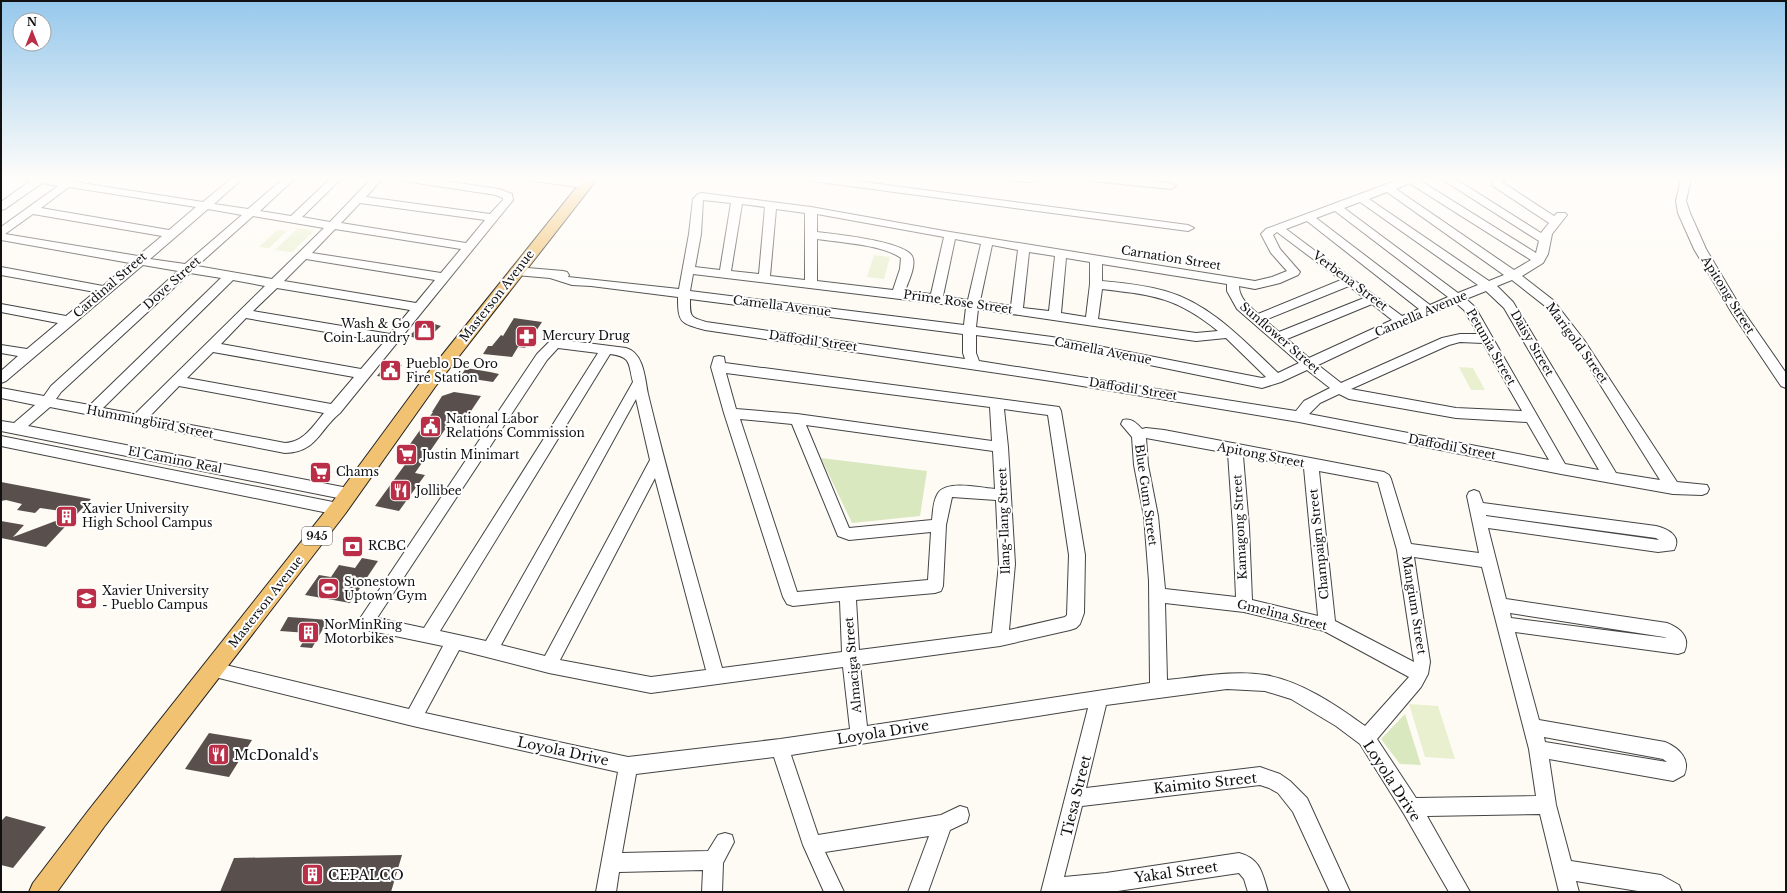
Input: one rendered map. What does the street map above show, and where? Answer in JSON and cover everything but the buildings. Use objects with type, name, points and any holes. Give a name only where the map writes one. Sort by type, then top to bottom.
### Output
[{"type":"main road","name":"Masterson Avenue","points":[[42,892],[96,819],[343,502],[405,415],[557,220]]},
{"type":"street","points":[[1,232],[17,220]]},
{"type":"street","points":[[87,220],[171,234]]},
{"type":"street","name":"Cardinal Street","points":[[1,378],[188,220]]},
{"type":"street","name":"Dove Street","points":[[8,428],[56,389],[186,269],[243,220]]},
{"type":"street","points":[[298,220],[470,247]]},
{"type":"street","points":[[138,420],[338,220]]},
{"type":"street","points":[[177,381],[335,410],[493,220]]},
{"type":"street","name":"Daffodil Street","points":[[696,220],[683,307],[685,318],[700,324],[973,364],[1300,417],[1611,478],[1673,488],[1702,489]]},
{"type":"street","points":[[725,274],[734,220]]},
{"type":"street","points":[[764,279],[770,220]]},
{"type":"street","points":[[811,220],[811,284]]},
{"type":"street","name":"Carnation Street","points":[[865,220],[1258,285],[1293,273],[1293,270],[1275,250],[1268,235],[1270,231],[1278,228]]},
{"type":"street","points":[[1125,220],[1188,228]]},
{"type":"street","points":[[1278,228],[1301,220]]},
{"type":"street","points":[[1311,220],[1429,310]]},
{"type":"street","name":"Petunia Street","points":[[1353,220],[1459,298],[1471,310],[1561,469]]},
{"type":"street","name":"Daisy Street","points":[[1393,220],[1503,298],[1513,310],[1611,478]]},
{"type":"street","name":"Marigold Street","points":[[1434,220],[1514,275],[1549,303],[1576,337],[1673,488]]},
{"type":"street","points":[[1476,220],[1539,260],[1542,254],[1543,239],[1557,220]]},
{"type":"street","points":[[1513,220],[1543,239]]},
{"type":"street","name":"Apitong Street","points":[[1687,220],[1700,250],[1732,304],[1786,383]]},
{"type":"street","name":"Verbena Street","points":[[1278,228],[1401,321]]},
{"type":"street","points":[[811,235],[887,247],[903,252],[906,256],[906,266],[898,294]]},
{"type":"street","points":[[936,299],[950,235]]},
{"type":"street","points":[[1,237],[420,308]]},
{"type":"street","points":[[973,364],[969,353],[968,330],[987,240]]},
{"type":"street","points":[[1017,310],[1024,246]]},
{"type":"street","points":[[1055,315],[1061,253]]},
{"type":"street","points":[[303,255],[445,278]]},
{"type":"street","points":[[1092,321],[1096,284],[1096,259]]},
{"type":"street","name":"Camella Avenue","points":[[516,271],[554,275],[561,280],[684,293],[1052,341],[1254,382],[1262,382],[1276,379],[1401,321],[1514,275],[1539,260]]},
{"type":"street","name":"Prime Rose Street","points":[[688,270],[974,304],[1196,337],[1228,334]]},
{"type":"street","points":[[1,271],[104,290]]},
{"type":"street","points":[[92,411],[230,276]]},
{"type":"street","name":"Sunflower Street","points":[[1233,281],[1233,292],[1238,303],[1308,364],[1339,388],[1352,394],[1432,410],[1476,415],[1531,417]]},
{"type":"street","points":[[1256,319],[1350,281]]},
{"type":"street","points":[[1096,284],[1161,293],[1176,298],[1203,312],[1276,379]]},
{"type":"street","points":[[1277,338],[1373,299]]},
{"type":"street","points":[[1,308],[68,321]]},
{"type":"street","points":[[245,314],[393,340]]},
{"type":"street","points":[[1300,417],[1309,404],[1339,388],[1446,341],[1460,338],[1487,339]]},
{"type":"street","points":[[716,676],[657,460],[640,381],[632,357],[626,352],[555,343],[542,357],[369,617],[371,624],[490,650],[549,665],[647,685],[1000,639],[1070,623],[1074,619],[1076,613],[1077,555],[1054,411],[719,363],[731,413],[791,597],[798,600],[935,586],[939,524],[943,497],[950,491],[1003,495]]},
{"type":"street","points":[[210,347],[365,374]]},
{"type":"street","points":[[1,349],[30,354]]},
{"type":"street","points":[[427,637],[606,350]]},
{"type":"street","points":[[490,650],[640,381]]},
{"type":"street","name":"Hummingbird Street","points":[[1,393],[285,448],[299,446],[311,438],[335,410]]},
{"type":"street","name":"Ilang-Ilang Street","points":[[998,402],[1007,564],[1000,639]]},
{"type":"street","points":[[731,413],[796,419],[1000,447]]},
{"type":"street","points":[[796,419],[840,525],[846,534],[939,524]]},
{"type":"street","name":"Blue Gum Street","points":[[1128,424],[1139,435],[1139,451],[1151,516],[1157,595],[1159,689]]},
{"type":"street","name":"El Camino Real","points":[[8,428],[343,502]]},
{"type":"street","name":"Apitong Street","points":[[1139,435],[1146,433],[1164,435],[1235,450],[1379,476],[1384,479]]},
{"type":"street","name":"El Camino Real","points":[[1,441],[343,502]]},
{"type":"street","name":"Kamagong Street","points":[[1235,450],[1241,527],[1244,605]]},
{"type":"street","points":[[549,665],[657,460]]},
{"type":"street","name":"Champaign Street","points":[[1311,464],[1327,625]]},
{"type":"street","name":"Mangium Street","points":[[1384,479],[1405,550],[1422,662],[1420,674]]},
{"type":"street","points":[[1477,509],[1656,532],[1665,535],[1669,541],[1669,546],[1658,546],[1477,509]]},
{"type":"street","points":[[1477,509],[1488,561],[1538,749],[1547,805],[1569,892]]},
{"type":"street","points":[[1405,550],[1488,561]]},
{"type":"street","name":"Almaciga Street","points":[[848,594],[851,659],[859,735]]},
{"type":"street","name":"Gmelina Street","points":[[1157,595],[1244,605],[1327,625],[1420,674]]},
{"type":"street","points":[[1500,605],[1667,630],[1676,635],[1679,643],[1678,647],[1505,624]]},
{"type":"street","points":[[413,718],[454,643]]},
{"type":"street","name":"Loyola Drive","points":[[213,670],[413,718],[628,766],[780,748],[1159,689],[1227,681],[1265,683],[1279,686],[1296,693],[1366,738],[1411,807],[1460,892]]},
{"type":"street","points":[[1366,738],[1415,682],[1420,674]]},
{"type":"street","name":"Tiesa Street","points":[[1052,890],[1100,699]]},
{"type":"street","points":[[1532,727],[1665,751],[1674,756],[1678,769],[1673,772],[1538,749]]},
{"type":"street","points":[[780,748],[812,845],[834,892]]},
{"type":"street","points":[[606,892],[628,766]]},
{"type":"street","name":"Kaimito Street","points":[[1076,798],[1260,776],[1266,777],[1284,787],[1300,805],[1340,892]]},
{"type":"street","points":[[1411,807],[1547,805]]},
{"type":"street","points":[[812,845],[943,824],[960,815]]},
{"type":"street","points":[[918,892],[943,824]]},
{"type":"street","points":[[712,892],[713,860],[724,842]]},
{"type":"street","points":[[611,863],[713,860]]},
{"type":"street","name":"Yakal Street","points":[[1052,890],[1238,863],[1245,864],[1250,868],[1258,892]]},
{"type":"street","points":[[1563,869],[1661,885],[1672,892]]},
{"type":"green space","points":[[298,228],[314,231],[292,252],[275,250]]},
{"type":"green space","points":[[277,230],[287,231],[269,248],[259,247]]},
{"type":"green space","points":[[874,255],[890,257],[884,279],[867,277]]},
{"type":"green space","points":[[1459,367],[1473,368],[1485,390],[1471,390]]},
{"type":"green space","points":[[821,458],[927,471],[920,516],[852,523]]},
{"type":"green space","points":[[1409,704],[1438,706],[1455,759],[1425,757]]},
{"type":"green space","points":[[1405,714],[1421,765],[1400,764],[1381,739]]},
{"type":"place","name":"Wash & Go Coin Laundry","points":[[425,331]]},
{"type":"place","name":"Mercury Drug","points":[[526,336]]},
{"type":"place","name":"Pueblo De Oro Fire Station","points":[[390,371]]},
{"type":"place","name":"National Labor Relations Commission","points":[[430,426]]},
{"type":"place","name":"Justin Minimart","points":[[406,455]]},
{"type":"place","name":"Chams","points":[[321,472]]},
{"type":"place","name":"Jollibee","points":[[400,491]]},
{"type":"place","name":"Xavier University High School Campus","points":[[66,516]]},
{"type":"place","name":"RCBC","points":[[352,546]]},
{"type":"place","name":"Stonestown Uptown Gym","points":[[328,589]]},
{"type":"place","name":"Xavier University - Pueblo Campus","points":[[86,598]]},
{"type":"place","name":"NorMinRing Motorbikes","points":[[308,632]]},
{"type":"place","name":"McDonald's","points":[[219,755]]},
{"type":"place","name":"CEPALCO","points":[[312,875]]}]
